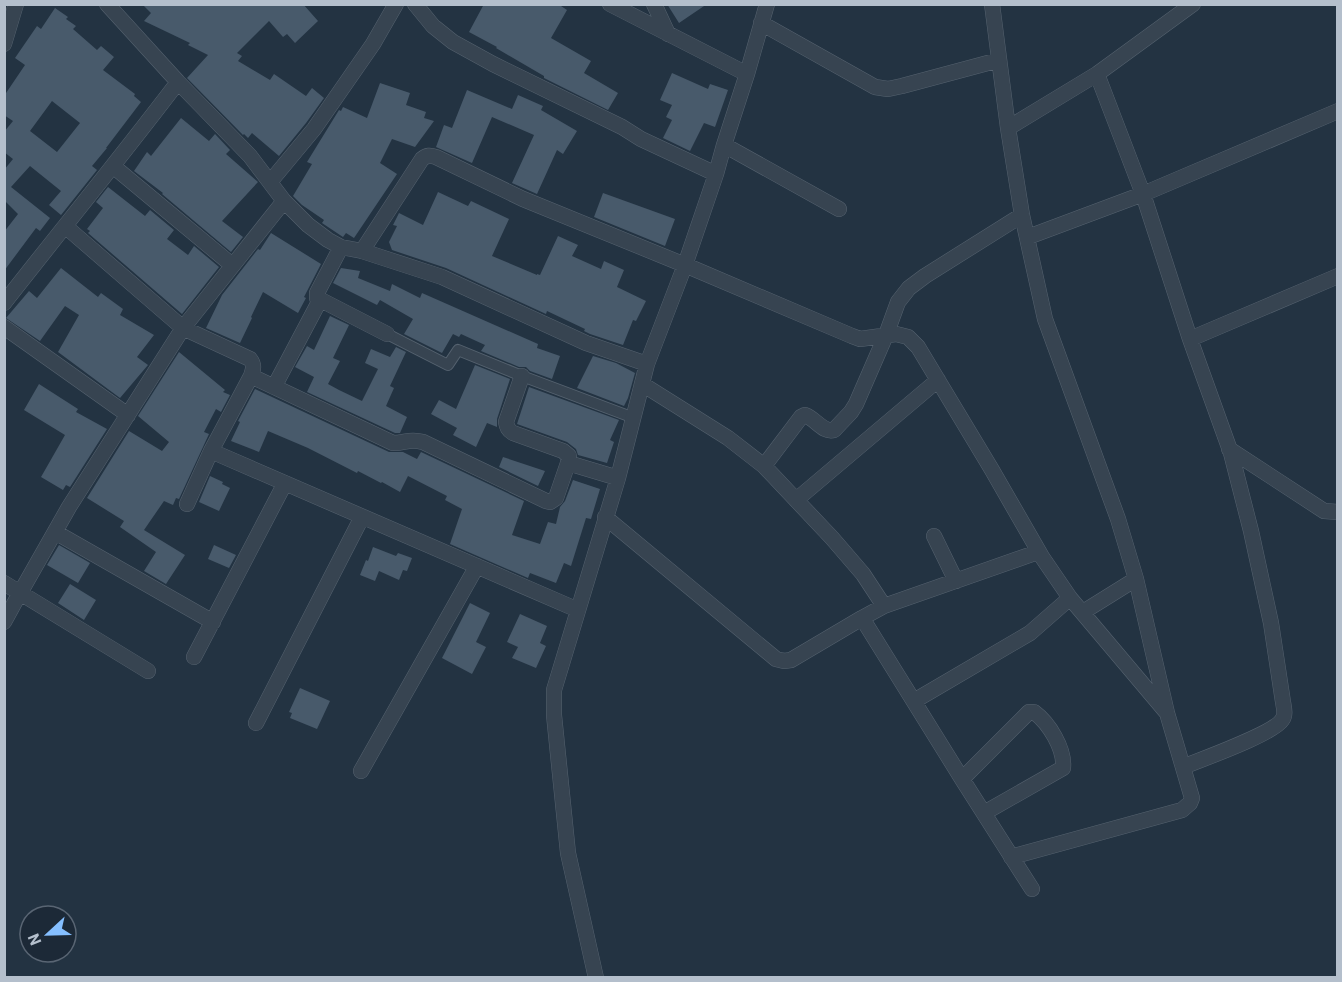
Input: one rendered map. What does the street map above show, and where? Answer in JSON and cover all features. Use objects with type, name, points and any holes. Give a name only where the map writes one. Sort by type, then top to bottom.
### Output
[{"type":"street","points":[[4,45],[16,4]]},
{"type":"street","points":[[108,4],[178,82],[250,156],[284,201],[314,230],[328,240],[341,247],[362,251],[442,277],[586,343],[647,364]]},
{"type":"street","points":[[270,183],[326,113],[373,44],[396,4]]},
{"type":"street","points":[[415,4],[433,26],[453,42],[622,127],[641,139],[716,174]]},
{"type":"street","points":[[610,4],[747,74]]},
{"type":"street","points":[[654,4],[668,34]]},
{"type":"street","points":[[596,978],[568,852],[554,715],[554,690],[618,478],[647,364],[685,265],[716,174],[767,4]]},
{"type":"street","points":[[992,4],[1008,128],[1022,215],[1036,280],[1046,319],[1118,519],[1136,579],[1167,713],[1192,798],[1182,810],[1011,857]]},
{"type":"street","points":[[1008,128],[1097,74],[1194,4]]},
{"type":"street","points":[[761,23],[875,87],[888,89],[902,86],[999,60]]},
{"type":"street","points":[[1097,74],[1143,194],[1190,339],[1229,448],[1251,531],[1271,623],[1285,712],[1283,720],[1270,731],[1183,767]]},
{"type":"street","points":[[4,303],[178,82]]},
{"type":"street","points":[[1028,237],[1143,194],[1338,111]]},
{"type":"street","points":[[724,145],[839,209]]},
{"type":"street","points":[[362,251],[422,159],[430,155],[535,204],[860,339],[896,334],[908,337],[918,347],[938,380],[1038,552],[1070,598],[1167,713]]},
{"type":"street","points":[[113,166],[232,265]]},
{"type":"street","points":[[4,622],[69,507],[183,328],[284,201]]},
{"type":"street","points":[[764,465],[801,417],[810,416],[831,432],[851,412],[886,335],[898,302],[909,288],[1022,215]]},
{"type":"street","points":[[64,225],[183,328],[250,359],[253,366],[250,376],[211,451],[187,504]]},
{"type":"street","points":[[341,247],[317,293],[317,298],[320,300],[448,365],[458,350],[634,418]]},
{"type":"street","points":[[1190,339],[1338,276]]},
{"type":"street","points":[[274,387],[320,300]]},
{"type":"street","points":[[4,327],[128,415]]},
{"type":"street","points":[[250,376],[393,443],[411,439],[423,442],[550,502],[556,498],[569,456],[567,453],[509,431],[506,422],[522,376]]},
{"type":"street","points":[[796,500],[938,380]]},
{"type":"street","points":[[642,384],[728,438],[764,465],[863,574],[884,606]]},
{"type":"street","points":[[1229,448],[1324,511],[1338,512]]},
{"type":"street","points":[[211,451],[578,610]]},
{"type":"street","points":[[568,463],[618,478]]},
{"type":"street","points":[[194,657],[285,483]]},
{"type":"street","points":[[256,723],[362,517]]},
{"type":"street","points":[[605,517],[776,659],[784,661],[791,660],[884,606],[1038,552]]},
{"type":"street","points":[[55,532],[213,622]]},
{"type":"street","points":[[934,536],[956,581]]},
{"type":"street","points":[[360,771],[477,566]]},
{"type":"street","points":[[1083,612],[1136,579]]},
{"type":"street","points":[[4,583],[148,671]]},
{"type":"street","points":[[914,701],[1030,633],[1070,598]]},
{"type":"street","points":[[862,618],[1032,888]]},
{"type":"street","points":[[962,779],[1029,712],[1040,716],[1054,736],[1063,756],[1063,768],[984,813]]},
{"type":"building","points":[[142,4],[303,4],[318,21],[295,43],[287,34],[283,37],[269,21],[237,53],[242,56],[238,61],[270,80],[274,74],[306,96],[312,88],[324,98],[279,156],[252,133],[248,138],[243,135],[187,78],[208,55],[188,45],[190,43],[144,21],[151,13]]},
{"type":"building","points":[[484,4],[558,4],[567,10],[551,38],[591,61],[584,73],[618,93],[608,110],[544,78],[497,47],[469,32]]},
{"type":"building","points":[[667,4],[707,4],[679,23]]},
{"type":"building","points":[[55,8],[68,17],[66,19],[76,26],[73,29],[97,50],[101,46],[114,57],[103,70],[135,94],[134,96],[141,102],[92,166],[97,170],[61,215],[49,205],[61,191],[30,166],[11,187],[50,218],[40,231],[36,228],[4,271],[4,232],[18,214],[4,200],[4,170],[13,159],[4,152],[4,132],[13,121],[4,115],[4,96],[25,65],[15,58],[37,26],[41,29]],"holes":[[[52,101],[80,123],[57,152],[30,131]]]},
{"type":"building","points":[[672,73],[708,89],[710,84],[728,90],[715,127],[704,123],[690,151],[663,138],[672,120],[666,117],[672,105],[660,100]]},
{"type":"building","points":[[380,83],[410,93],[406,105],[426,112],[424,118],[434,121],[415,147],[392,139],[380,163],[397,174],[354,238],[346,233],[343,237],[322,223],[324,220],[293,196],[312,164],[307,162],[339,110],[341,111],[343,107],[367,118]]},
{"type":"building","points":[[467,90],[512,109],[518,95],[543,106],[541,110],[577,131],[563,154],[557,150],[537,194],[512,183],[534,135],[492,117],[472,163],[436,147],[444,125],[452,128]]},
{"type":"building","points":[[181,118],[209,141],[215,134],[230,150],[226,154],[258,182],[222,221],[243,237],[231,252],[134,171],[147,152],[151,156]]},
{"type":"building","points":[[108,187],[145,216],[150,210],[174,230],[167,239],[188,255],[194,246],[219,267],[182,314],[88,233],[90,231],[87,229],[103,208],[96,202]]},
{"type":"building","points":[[438,192],[468,206],[471,201],[509,219],[492,256],[537,275],[540,275],[558,236],[578,245],[572,256],[601,269],[604,261],[624,270],[617,287],[646,301],[636,321],[633,320],[623,345],[590,334],[584,331],[585,329],[547,311],[546,314],[446,268],[392,250],[389,242],[397,226],[393,225],[399,213],[423,225]]},
{"type":"building","points":[[603,193],[675,219],[665,246],[594,217]]},
{"type":"building","points":[[271,233],[321,264],[298,313],[263,292],[240,343],[206,328],[222,295],[258,249],[260,250]]},
{"type":"building","points":[[61,268],[98,297],[101,293],[123,309],[120,315],[154,335],[137,357],[148,365],[120,398],[58,352],[79,315],[65,306],[40,341],[6,318],[29,291],[37,298]]},
{"type":"building","points":[[341,268],[360,271],[358,278],[390,291],[392,284],[420,298],[422,293],[538,344],[537,348],[560,356],[552,379],[481,351],[485,345],[461,334],[459,337],[453,334],[442,353],[404,334],[413,319],[380,300],[377,305],[333,283]]},
{"type":"building","points":[[330,316],[349,325],[333,358],[340,361],[328,384],[362,401],[378,369],[365,363],[371,349],[390,357],[396,347],[406,352],[390,386],[394,388],[386,406],[407,417],[400,433],[395,433],[307,392],[314,377],[295,367],[307,346],[314,350]]},
{"type":"building","points":[[179,352],[225,390],[223,392],[230,395],[221,412],[216,409],[204,432],[209,434],[179,499],[176,498],[173,505],[164,501],[144,530],[185,555],[166,584],[144,571],[156,552],[120,527],[124,521],[87,498],[129,431],[162,451],[169,442],[138,416]]},
{"type":"building","points":[[593,356],[616,363],[635,373],[624,406],[577,388]]},
{"type":"building","points":[[475,365],[510,379],[497,419],[497,427],[487,423],[476,447],[453,435],[457,428],[431,414],[439,400],[456,409]]},
{"type":"building","points":[[39,384],[78,409],[76,412],[107,429],[70,487],[66,485],[63,490],[41,477],[65,435],[24,410]]},
{"type":"building","points":[[529,387],[619,420],[610,440],[614,442],[607,463],[578,455],[576,449],[567,442],[517,424]]},
{"type":"building","points":[[255,389],[389,452],[403,452],[417,459],[421,452],[524,501],[512,535],[540,544],[548,522],[556,524],[560,507],[565,501],[573,480],[600,489],[591,519],[586,518],[571,566],[564,563],[556,583],[530,573],[528,578],[450,544],[462,509],[445,500],[447,496],[408,476],[400,492],[268,431],[259,452],[231,441],[240,422],[238,421]]},
{"type":"building","points":[[503,457],[545,471],[538,486],[499,467]]},
{"type":"building","points":[[210,476],[230,488],[219,511],[199,502]]},
{"type":"building","points":[[59,545],[90,563],[78,583],[47,565]]},
{"type":"building","points":[[214,545],[236,555],[229,568],[208,559]]},
{"type":"building","points":[[373,547],[396,556],[398,553],[412,558],[407,571],[403,570],[399,580],[379,571],[375,581],[360,575]]},
{"type":"building","points":[[70,584],[96,600],[84,620],[58,603]]},
{"type":"building","points":[[470,603],[490,613],[476,642],[486,647],[472,674],[442,658]]},
{"type":"building","points":[[520,614],[547,626],[540,643],[546,646],[536,668],[512,658],[518,647],[507,642]]},
{"type":"building","points":[[300,688],[330,701],[317,729],[290,718],[292,713],[289,712]]}]
